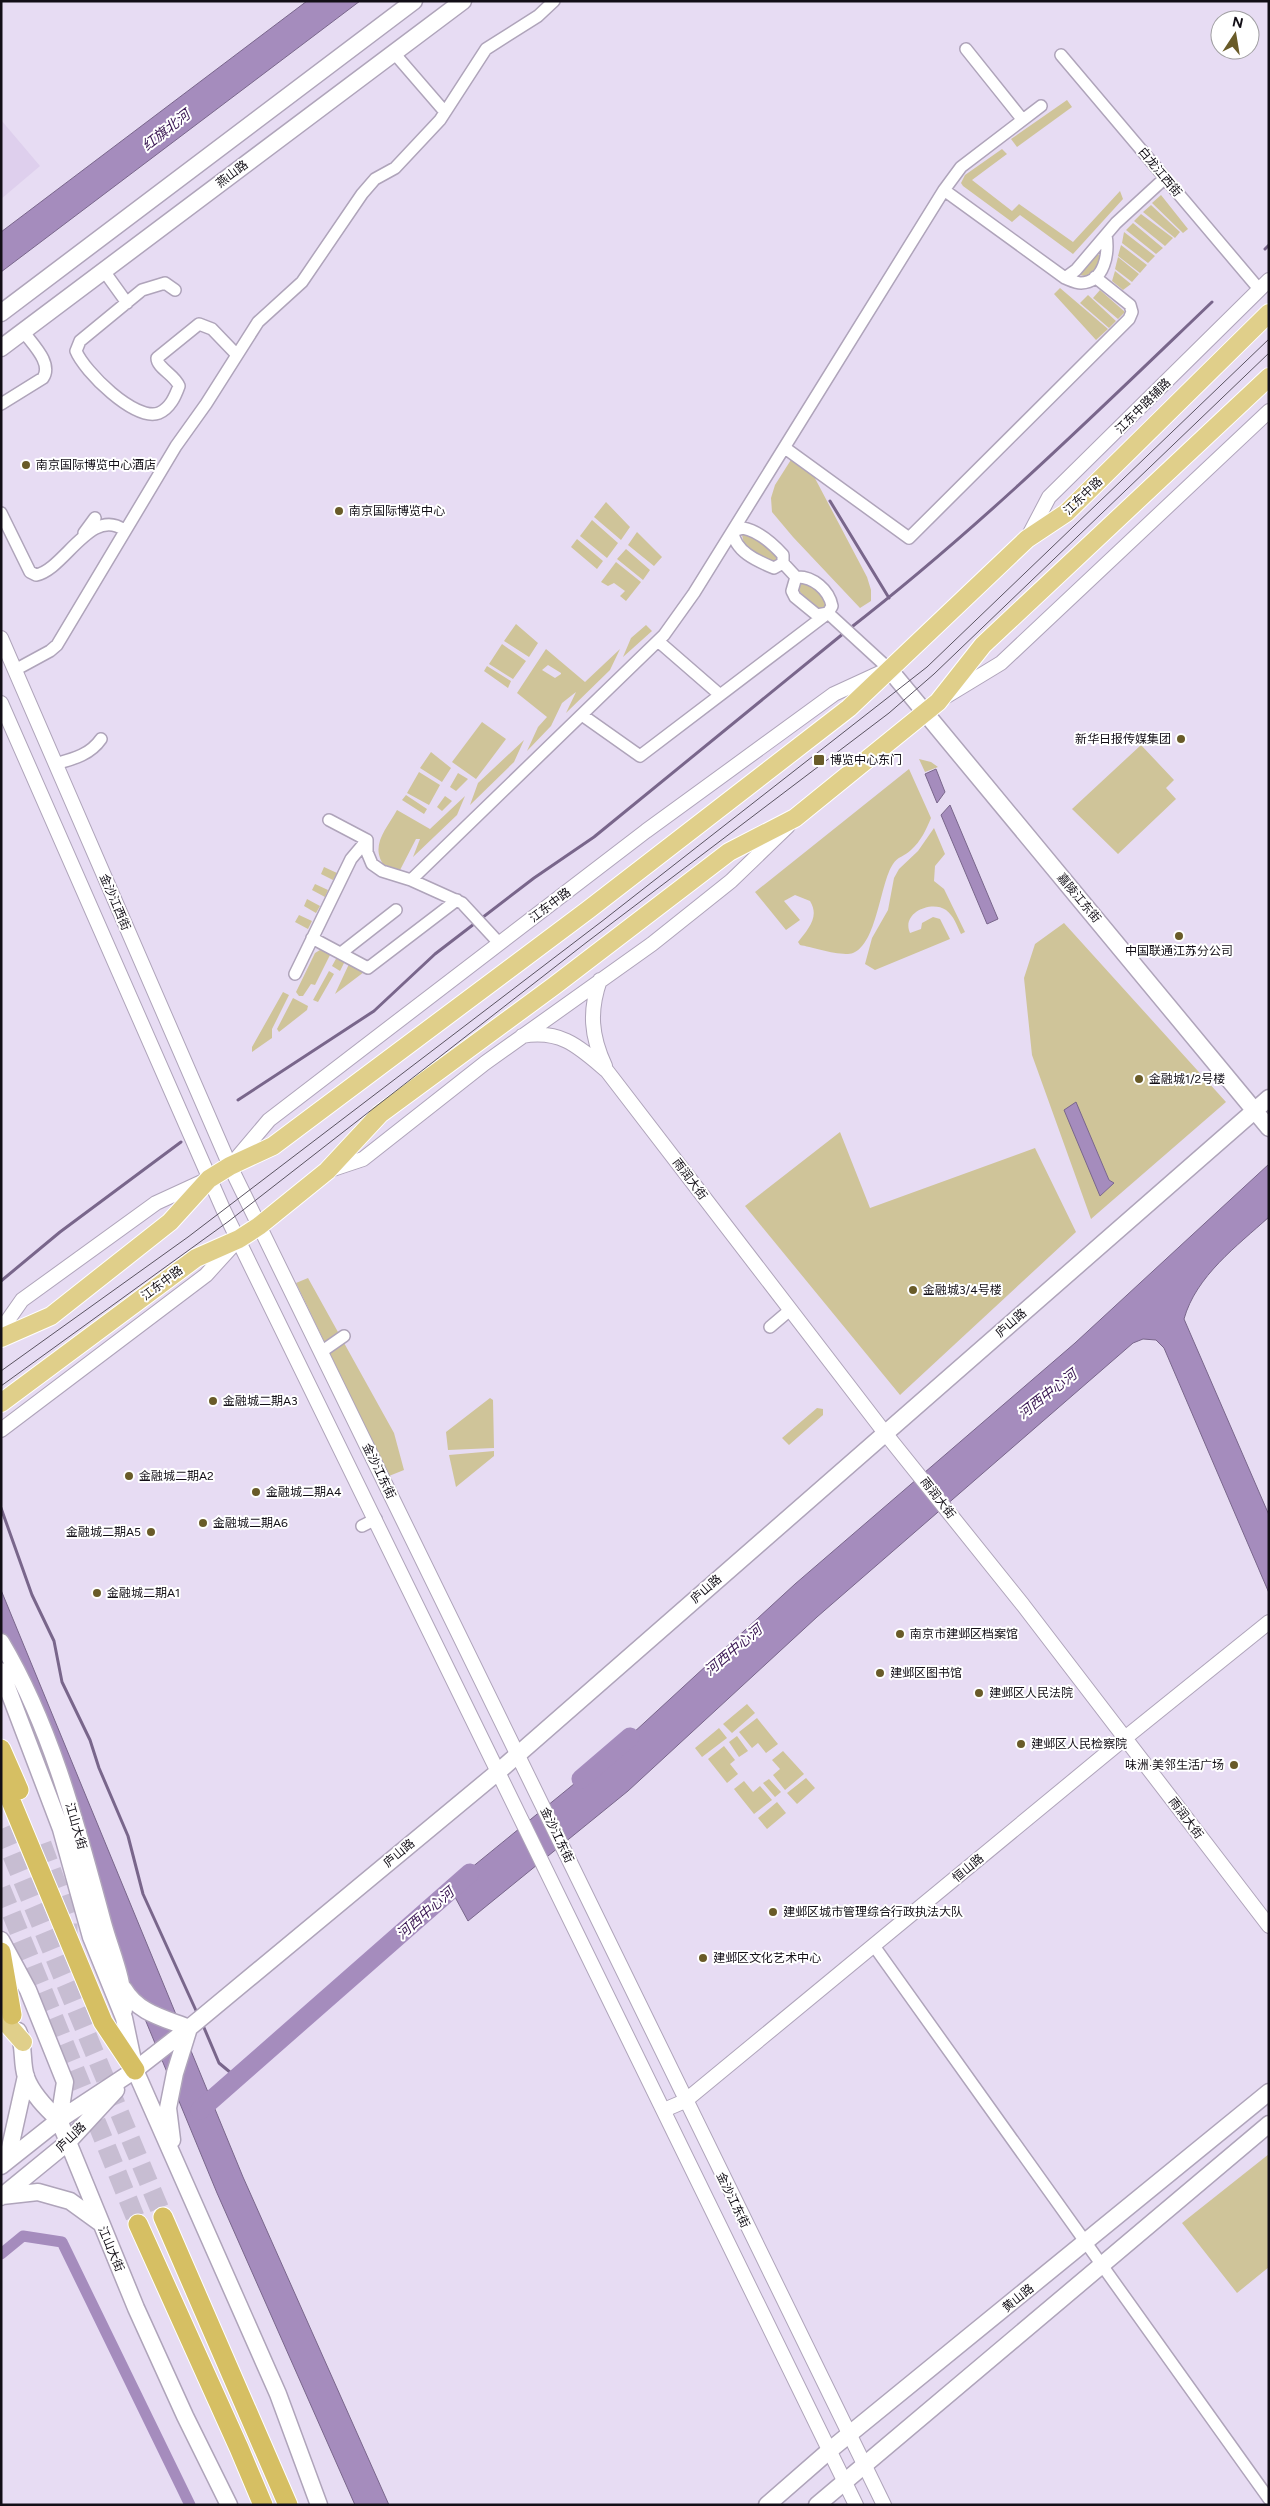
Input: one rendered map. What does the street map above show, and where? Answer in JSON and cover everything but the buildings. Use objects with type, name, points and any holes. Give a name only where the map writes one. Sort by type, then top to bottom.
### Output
[{"type":"highway","points":[[1,1749],[42,1844]]},
{"type":"highway","points":[[1,1777],[103,2022],[135,2070]]},
{"type":"highway","points":[[1,1952],[7,2016]]},
{"type":"highway","points":[[163,2217],[288,2505]]},
{"type":"highway","points":[[138,2224],[240,2448],[263,2505]]},
{"type":"main road","points":[[1,313],[414,1]]},
{"type":"main road","name":"燕山路","points":[[1,348],[463,1]]},
{"type":"main road","name":"江东中路","points":[[1,1338],[51,1316],[170,1222],[209,1179],[230,1166],[274,1146],[588,910],[850,708],[1027,539],[1066,513],[1269,312]]},
{"type":"main road","name":"江东中路","points":[[1,1403],[196,1258],[239,1239],[259,1226],[327,1171],[380,1114],[554,986],[730,852],[795,818],[931,707],[983,645],[1269,376]]},
{"type":"main road","name":"嘉陵江东街","points":[[889,669],[931,707],[1269,1128]]},
{"type":"main road","name":"庐山路","points":[[4,2164],[59,2120],[135,2070],[189,2028],[499,1771],[1269,1098]]},
{"type":"main road","name":"江山大街","points":[[1,1642],[15,1665],[66,1790],[109,1946],[124,1989],[124,2018]]},
{"type":"main road","name":"江山大街","points":[[1,1672],[61,1829],[90,1937],[124,2018],[135,2070],[278,2394],[319,2505]]},
{"type":"main road","points":[[1,1940],[28,1990],[65,2082],[59,2120]]},
{"type":"main road","points":[[124,1989],[131,2002],[145,2012],[189,2028],[175,2073],[168,2108],[174,2157]]},
{"type":"main road","points":[[1,1992],[7,2016],[23,2042]]},
{"type":"main road","name":"江山大街","points":[[23,2042],[26,2076],[41,2102],[59,2120],[100,2223],[185,2416],[229,2505]]},
{"type":"main road","name":"庐山路","points":[[2,2196],[67,2143],[135,2070]]},
{"type":"main road","points":[[4,2164],[26,2076]]},
{"type":"main road","name":"黄山路","points":[[767,2505],[830,2450],[1269,2092]]},
{"type":"main road","points":[[817,2505],[1269,2124]]},
{"type":"main road","points":[[2,2196],[38,2192],[70,2201],[100,2223]]},
{"type":"street","points":[[15,670],[50,651],[57,645],[124,530],[258,322],[302,282],[362,194],[375,179],[395,168],[445,112],[486,50],[538,16],[554,1]]},
{"type":"street","points":[[966,49],[1022,119]]},
{"type":"street","points":[[394,53],[445,112]]},
{"type":"street","name":"白龙江西街","points":[[1061,55],[1165,178],[1264,285]]},
{"type":"street","points":[[411,880],[658,641],[694,593],[944,190],[961,167],[1040,106]]},
{"type":"street","points":[[1065,278],[1076,270],[1106,235],[1165,178]]},
{"type":"street","points":[[944,190],[1065,278],[1081,283],[1095,276],[1102,269],[1106,257],[1106,235]]},
{"type":"street","points":[[104,271],[127,303]]},
{"type":"street","points":[[785,448],[909,538],[1129,319],[1132,312],[1130,305],[1095,276]]},
{"type":"street","points":[[175,290],[165,283],[142,290],[80,341],[76,351],[86,370],[106,389],[146,414],[157,414],[166,409],[175,398],[179,386],[173,376],[158,363],[157,358],[198,324],[212,329],[237,355]]},
{"type":"street","name":"江东中路辅路","points":[[1027,539],[1049,497],[1125,425],[1264,285]]},
{"type":"street","points":[[1,404],[43,378],[46,373],[45,363],[23,331]]},
{"type":"street","name":"江东中路","points":[[931,707],[1001,663],[1269,411]]},
{"type":"street","points":[[1,513],[30,572],[36,575],[44,574],[53,568],[80,539],[95,518]]},
{"type":"street","points":[[80,539],[95,528],[109,525],[124,530]]},
{"type":"street","points":[[733,531],[743,528],[753,530],[783,555],[783,563],[796,577]]},
{"type":"street","points":[[733,531],[733,540],[740,549],[774,568],[783,563]]},
{"type":"street","points":[[582,714],[640,756],[828,613],[832,606],[830,596],[812,580],[804,576],[796,577]]},
{"type":"street","points":[[796,577],[792,590],[796,597],[817,615],[828,613]]},
{"type":"street","points":[[828,613],[889,669]]},
{"type":"street","name":"金沙江西街","points":[[1,638],[230,1166]]},
{"type":"street","points":[[658,641],[720,694]]},
{"type":"street","name":"江东中路","points":[[230,1166],[269,1120],[396,1025],[499,943],[646,831],[834,694],[889,669]]},
{"type":"street","name":"金沙江西街","points":[[1,703],[209,1179]]},
{"type":"street","points":[[55,764],[82,756],[95,747],[101,739]]},
{"type":"street","name":"江东中路","points":[[327,1171],[363,1159],[449,1090],[652,944],[731,881],[795,818]]},
{"type":"street","points":[[330,820],[367,840]]},
{"type":"street","points":[[367,840],[367,852],[372,864],[382,871],[411,880],[462,903],[499,943]]},
{"type":"street","points":[[295,974],[351,859],[367,840]]},
{"type":"street","points":[[312,938],[368,968],[457,900]]},
{"type":"street","points":[[341,953],[396,910]]},
{"type":"street","points":[[600,980],[594,998],[592,1018],[597,1048],[607,1071]]},
{"type":"street","points":[[522,1036],[539,1033],[567,1039],[607,1071]]},
{"type":"street","name":"雨润大街","points":[[607,1071],[885,1433],[948,1511],[1269,1926]]},
{"type":"street","name":"金沙江东街","points":[[230,1166],[518,1753],[848,2436],[884,2505]]},
{"type":"street","name":"江东中路","points":[[1,1330],[22,1300],[30,1294],[156,1203],[209,1179]]},
{"type":"street","name":"金沙江东街","points":[[209,1179],[376,1519],[383,1548],[519,1811],[856,2505]]},
{"type":"street","points":[[1,1430],[206,1275],[239,1239]]},
{"type":"street","points":[[770,1327],[790,1310]]},
{"type":"street","points":[[321,1352],[344,1336]]},
{"type":"street","points":[[362,1526],[376,1519]]},
{"type":"street","name":"恒山路","points":[[664,2110],[685,2101],[1124,1738],[1269,1622]]},
{"type":"street","points":[[874,1946],[1269,2499]]},
{"type":"shaded area","points":[[1067,100],[1072,107],[1017,147],[1011,139]]},
{"type":"shaded area","points":[[1,120],[40,166],[1,199]]},
{"type":"shaded area","points":[[1002,149],[1007,154],[972,180],[1012,211],[1019,204],[1073,242],[1120,191],[1123,199],[1073,254],[1020,215],[1012,222],[963,186],[961,183],[965,175]]},
{"type":"shaded area","points":[[1161,195],[1188,229],[1183,233],[1152,203]]},
{"type":"shaded area","points":[[1151,205],[1180,232],[1175,238],[1143,212]]},
{"type":"shaded area","points":[[1141,214],[1173,238],[1165,246],[1134,221]]},
{"type":"shaded area","points":[[1133,223],[1163,248],[1156,254],[1126,230]]},
{"type":"shaded area","points":[[1124,232],[1155,256],[1148,263],[1122,243]]},
{"type":"shaded area","points":[[1121,245],[1147,265],[1140,273],[1118,256]]},
{"type":"shaded area","points":[[1097,252],[1100,257],[1095,271],[1086,276],[1079,275]]},
{"type":"shaded area","points":[[1118,257],[1139,274],[1132,282],[1115,269]]},
{"type":"shaded area","points":[[1115,271],[1131,284],[1123,290],[1112,281]]},
{"type":"shaded area","points":[[1060,288],[1108,329],[1096,340],[1054,294]]},
{"type":"shaded area","points":[[1100,290],[1125,312],[1118,319],[1093,298]]},
{"type":"shaded area","points":[[1088,295],[1116,321],[1109,328],[1080,303]]},
{"type":"shaded area","points":[[794,455],[808,465],[867,577],[871,590],[871,601],[860,608],[772,512],[771,498],[775,485]]},
{"type":"shaded area","points":[[606,502],[630,527],[621,540],[594,517]]},
{"type":"shaded area","points":[[592,520],[618,543],[607,558],[580,536]]},
{"type":"shaded area","points":[[637,532],[662,557],[654,566],[628,545]]},
{"type":"shaded area","points":[[749,534],[777,555],[778,560],[768,562],[744,544],[742,535]]},
{"type":"shaded area","points":[[577,539],[603,561],[597,569],[571,547]]},
{"type":"shaded area","points":[[626,549],[650,570],[643,580],[617,559]]},
{"type":"shaded area","points":[[616,562],[641,582],[626,601],[620,596],[625,591],[614,583],[608,586],[601,582]]},
{"type":"shaded area","points":[[806,581],[827,601],[825,609],[819,610],[800,592],[798,586]]},
{"type":"shaded area","points":[[516,624],[538,643],[529,657],[504,641]]},
{"type":"shaded area","points":[[646,625],[652,631],[623,657],[631,638]]},
{"type":"shaded area","points":[[502,644],[526,661],[513,679],[489,664]]},
{"type":"shaded area","points":[[546,649],[585,682],[620,649],[610,670],[566,713],[576,692],[562,703],[551,726],[527,751],[538,727],[547,717],[517,693]],"holes":[[[548,665],[561,673],[555,678],[542,670]]]},
{"type":"shaded area","points":[[487,666],[511,681],[508,688],[484,671]]},
{"type":"shaded area","points":[[482,722],[506,739],[476,779],[452,762]]},
{"type":"shaded area","points":[[524,740],[514,762],[470,805],[478,783]]},
{"type":"shaded area","points":[[1141,745],[1174,780],[1166,788],[1176,799],[1118,854],[1072,809]]},
{"type":"shaded area","points":[[431,752],[451,768],[442,782],[420,768]]},
{"type":"shaded area","points":[[919,759],[931,762],[938,767],[925,772]]},
{"type":"shaded area","points":[[909,769],[931,818],[918,843],[893,864],[868,938],[861,947],[848,954],[834,953],[800,945],[798,942],[812,923],[814,912],[810,901],[795,895],[784,901],[800,920],[786,930],[755,892]]},
{"type":"shaded area","points":[[419,772],[440,785],[429,805],[407,793]]},
{"type":"shaded area","points":[[458,773],[468,779],[456,791],[450,787]]},
{"type":"shaded area","points":[[406,795],[427,809],[424,814],[402,800]]},
{"type":"shaded area","points":[[445,796],[452,801],[442,811],[437,807]]},
{"type":"shaded area","points":[[465,796],[457,815],[413,857],[420,839],[416,839],[399,872],[385,867],[380,859],[379,845],[384,831],[397,810],[430,829]]},
{"type":"shaded area","points":[[934,828],[945,854],[935,866],[934,881],[944,889],[965,932],[961,934],[949,912],[940,907],[919,910],[913,914],[910,920],[908,926],[910,933],[921,929],[922,923],[933,917],[940,919],[950,939],[875,970],[865,964],[872,938],[888,910],[894,878],[899,869],[918,851]]},
{"type":"shaded area","points":[[324,867],[337,873],[333,880],[321,874]]},
{"type":"shaded area","points":[[315,884],[328,890],[325,897],[312,890]]},
{"type":"shaded area","points":[[307,899],[320,906],[316,913],[304,906]]},
{"type":"shaded area","points":[[299,915],[312,921],[308,929],[295,922]]},
{"type":"shaded area","points":[[1064,923],[1226,1102],[1091,1219],[1032,1055],[1024,978],[1035,944]],"holes":[[[1075,1102],[1109,1180],[1114,1183],[1101,1195]]]},
{"type":"shaded area","points":[[320,950],[331,953],[315,985],[311,984],[303,996],[299,996],[296,992],[315,953]]},
{"type":"shaded area","points":[[337,957],[345,961],[340,971],[332,966]]},
{"type":"shaded area","points":[[349,964],[364,972],[335,994]]},
{"type":"shaded area","points":[[329,971],[334,974],[318,1002],[313,1000]]},
{"type":"shaded area","points":[[283,992],[289,995],[272,1029],[272,1038],[252,1052],[252,1047]]},
{"type":"shaded area","points":[[293,998],[308,1006],[307,1010],[279,1032],[277,1029]]},
{"type":"shaded area","points":[[840,1132],[870,1208],[1035,1148],[1076,1232],[900,1395],[745,1206]]},
{"type":"shaded area","points":[[308,1278],[394,1433],[404,1470],[389,1476],[296,1283]]},
{"type":"shaded area","points":[[490,1398],[493,1400],[494,1448],[448,1450],[446,1432]]},
{"type":"shaded area","points":[[817,1408],[823,1409],[823,1415],[789,1445],[782,1438]]},
{"type":"shaded area","points":[[494,1451],[494,1456],[456,1487],[449,1455]]},
{"type":"shaded area","points":[[747,1704],[755,1713],[732,1733],[723,1724]]},
{"type":"shaded area","points":[[757,1718],[778,1744],[766,1753],[758,1743],[752,1748],[739,1732]]},
{"type":"shaded area","points":[[719,1728],[727,1738],[702,1757],[695,1748]]},
{"type":"shaded area","points":[[737,1736],[748,1751],[739,1757],[729,1742]]},
{"type":"shaded area","points":[[724,1746],[735,1760],[730,1764],[738,1774],[727,1783],[708,1759]]},
{"type":"shaded area","points":[[783,1751],[804,1774],[785,1790],[773,1775],[780,1769],[772,1760]]},
{"type":"shaded area","points":[[806,1778],[815,1788],[797,1804],[787,1793]]},
{"type":"shaded area","points":[[769,1779],[781,1792],[775,1797],[763,1783]]},
{"type":"shaded area","points":[[744,1781],[753,1792],[760,1786],[772,1800],[754,1814],[734,1789]]},
{"type":"shaded area","points":[[777,1802],[786,1813],[767,1829],[758,1818]]},
{"type":"shaded area","points":[[1269,2154],[1269,2267],[1237,2293],[1182,2223]]},
{"type":"water","name":"红旗北河","points":[[307,1],[360,1],[1,272],[1,232]]},
{"type":"water","points":[[936,769],[945,792],[937,803],[925,774]]},
{"type":"water","points":[[950,805],[998,919],[987,924],[941,815]]},
{"type":"water","points":[[1076,1102],[1109,1180],[1114,1183],[1100,1196],[1064,1110]]},
{"type":"water","points":[[1269,1164],[1269,1217],[1231,1251],[1208,1275],[1190,1303],[1184,1319],[1269,1515],[1269,1593],[1164,1348],[1156,1340],[1143,1339],[1133,1343],[817,1617],[628,1791],[468,1921],[449,1886],[607,1757],[795,1584],[1075,1343]]},
{"type":"water","points":[[1,1590],[243,2177],[389,2505],[355,2505],[217,2193],[1,1666]]},
{"type":"waterway","points":[[1265,249],[1269,245]]},
{"type":"waterway","points":[[849,629],[944,552],[1079,429],[1212,302]]},
{"type":"waterway","points":[[830,501],[889,598]]},
{"type":"waterway","points":[[238,1100],[374,1011],[435,954],[534,878],[594,837],[844,633]]},
{"type":"waterway","points":[[1,1281],[60,1232],[181,1142]]},
{"type":"waterway","points":[[1,1508],[32,1595],[54,1641],[62,1682],[90,1740],[99,1768],[128,1836],[143,1894],[198,2015]]},
{"type":"waterway","name":"河西中心河","points":[[581,1779],[630,1737]]},
{"type":"waterway","name":"河西中心河","points":[[200,2110],[470,1873]]},
{"type":"waterway","points":[[202,2023],[219,2063],[237,2078]]},
{"type":"waterway","points":[[1,2254],[23,2236],[62,2242],[190,2505]]},
{"type":"tunnel","points":[[1,1829],[163,2217]]},
{"type":"tunnel","points":[[42,1844],[68,1915],[68,1937]]},
{"type":"tunnel","points":[[1,1888],[138,2224]]},
{"type":"tram line","points":[[1,1371],[188,1237],[601,922],[927,667],[1269,339]]},
{"type":"tram line","points":[[1,1386],[229,1221],[587,942],[889,713],[934,674],[1269,353]]},
{"type":"place","name":"南京国际博览中心酒店","points":[[26,465]]},
{"type":"place","name":"南京国际博览中心","points":[[339,511]]},
{"type":"place","name":"新华日报传媒集团","points":[[1181,739]]},
{"type":"place","name":"博览中心东门","points":[[819,760]]},
{"type":"place","name":"中国联通江苏分公司","points":[[1179,936]]},
{"type":"place","name":"金融城1/2号楼","points":[[1139,1079]]},
{"type":"place","name":"金融城3/4号楼","points":[[913,1290]]},
{"type":"place","name":"金融城二期A3","points":[[213,1401]]},
{"type":"place","name":"金融城二期A2","points":[[129,1476]]},
{"type":"place","name":"金融城二期A4","points":[[256,1492]]},
{"type":"place","name":"金融城二期A6","points":[[203,1523]]},
{"type":"place","name":"金融城二期A5","points":[[151,1532]]},
{"type":"place","name":"金融城二期A1","points":[[97,1593]]},
{"type":"place","name":"南京市建邺区档案馆","points":[[900,1634]]},
{"type":"place","name":"建邺区图书馆","points":[[880,1673]]},
{"type":"place","name":"建邺区人民法院","points":[[979,1693]]},
{"type":"place","name":"建邺区人民检察院","points":[[1021,1744]]},
{"type":"place","name":"味洲·美邻生活广场","points":[[1234,1765]]},
{"type":"place","name":"建邺区城市管理综合行政执法大队","points":[[773,1912]]},
{"type":"place","name":"建邺区文化艺术中心","points":[[703,1958]]}]
